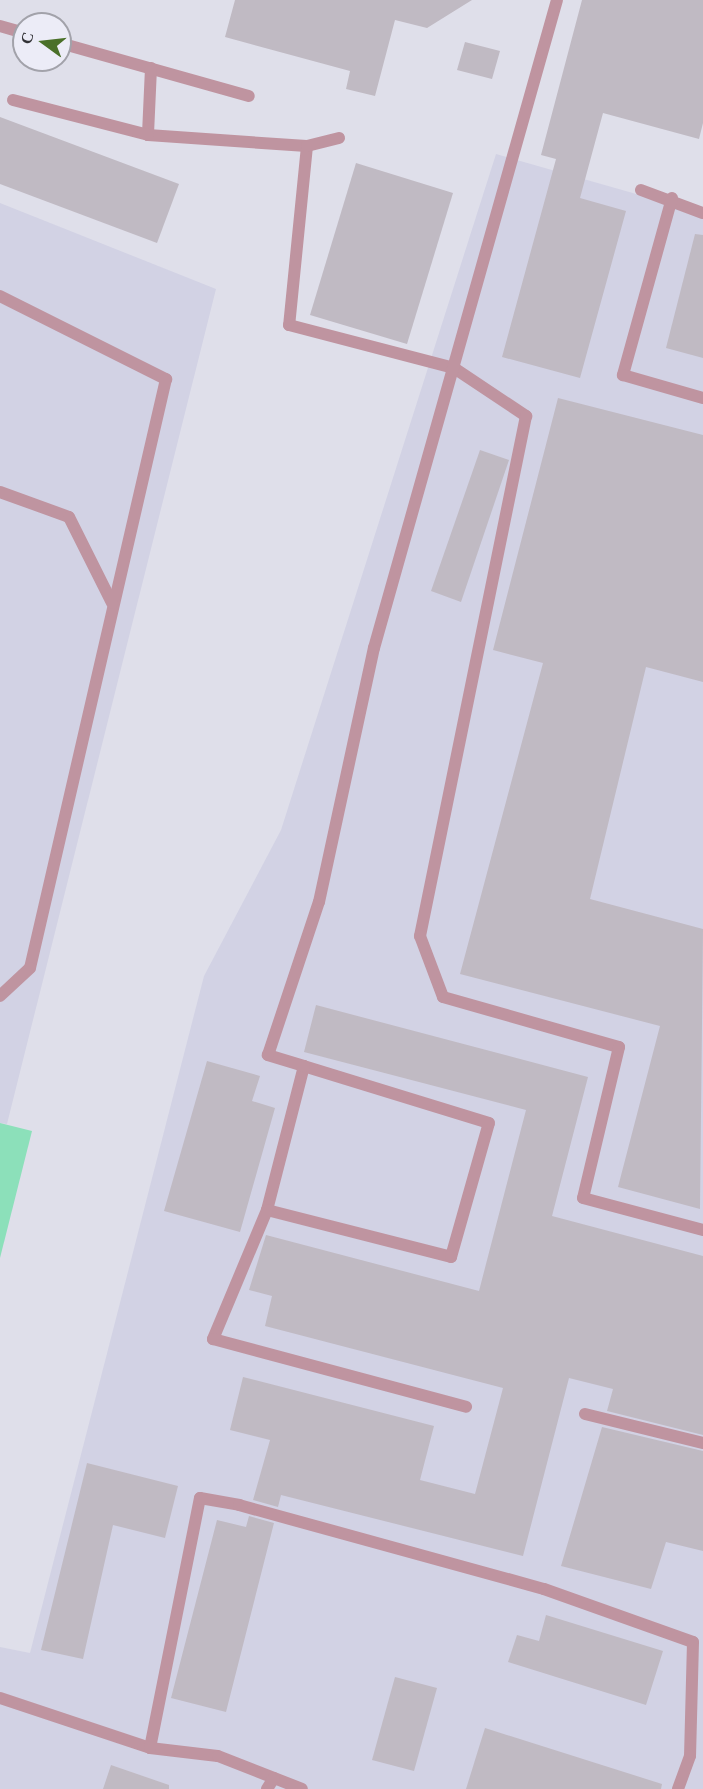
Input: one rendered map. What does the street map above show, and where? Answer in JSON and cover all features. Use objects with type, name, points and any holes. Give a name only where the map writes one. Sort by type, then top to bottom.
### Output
[{"type":"lane","points":[[267,1210],[451,1257],[489,1123],[268,1055],[319,902],[374,648],[557,0]]},
{"type":"lane","points":[[72,46],[249,96]]},
{"type":"lane","points":[[148,135],[151,69]]},
{"type":"lane","points":[[13,100],[148,135],[307,146],[339,138]]},
{"type":"lane","points":[[307,146],[289,325],[454,368],[526,416],[420,936],[443,997],[619,1047],[583,1198],[703,1230]]},
{"type":"lane","points":[[641,190],[672,198],[703,213]]},
{"type":"lane","points":[[672,198],[623,375],[703,398]]},
{"type":"lane","points":[[0,296],[166,379],[112,603],[30,968],[0,996]]},
{"type":"lane","points":[[0,492],[69,517],[112,603]]},
{"type":"lane","points":[[304,1066],[267,1210],[213,1339],[466,1407]]},
{"type":"lane","points":[[585,1414],[703,1443]]},
{"type":"lane","points":[[150,1748],[200,1498],[239,1505],[544,1588],[693,1642],[690,1756],[678,1789]]},
{"type":"lane","points":[[0,1698],[150,1748],[218,1756],[302,1789]]},
{"type":"lane","points":[[267,1789],[274,1778]]},
{"type":"shaded area","points":[[496,154],[703,213],[703,1789],[0,1789],[0,1647],[30,1653],[204,976],[281,830]]},
{"type":"shaded area","points":[[0,203],[216,289],[7,1124],[0,1123]]},
{"type":"green space","points":[[0,1123],[32,1131],[0,1258]]},
{"type":"building","points":[[235,0],[472,0],[427,28],[395,20],[375,96],[346,89],[350,71],[225,37]]},
{"type":"building","points":[[582,0],[703,0],[703,123],[699,139],[603,113],[580,198],[626,211],[580,378],[502,357],[556,159],[541,155]]},
{"type":"building","points":[[465,42],[500,51],[492,79],[457,70]]},
{"type":"building","points":[[0,117],[179,184],[157,243],[0,184]]},
{"type":"building","points":[[356,163],[453,193],[407,344],[310,315]]},
{"type":"building","points":[[695,234],[703,235],[703,358],[666,348]]},
{"type":"building","points":[[558,398],[703,435],[703,682],[646,667],[590,899],[703,929],[700,1209],[618,1187],[660,1026],[460,974],[543,663],[493,650]]},
{"type":"building","points":[[480,450],[509,460],[461,602],[431,591]]},
{"type":"building","points":[[316,1005],[588,1077],[552,1216],[703,1256],[703,1435],[607,1411],[613,1389],[569,1378],[523,1556],[281,1495],[278,1507],[253,1500],[270,1440],[230,1430],[243,1377],[434,1426],[420,1480],[475,1494],[503,1388],[265,1326],[272,1296],[249,1290],[266,1235],[479,1291],[526,1110],[304,1052]]},
{"type":"building","points":[[207,1061],[260,1076],[252,1101],[275,1108],[240,1232],[164,1211]]},
{"type":"building","points":[[602,1427],[703,1451],[703,1551],[666,1542],[651,1589],[561,1566]]},
{"type":"building","points":[[87,1463],[178,1486],[165,1538],[113,1525],[83,1659],[41,1650]]},
{"type":"building","points":[[249,1516],[274,1523],[226,1712],[171,1698],[217,1520],[246,1527]]},
{"type":"building","points":[[546,1615],[663,1651],[646,1705],[508,1662],[517,1635],[539,1641]]},
{"type":"building","points":[[395,1677],[437,1688],[414,1771],[372,1760]]},
{"type":"building","points":[[485,1728],[662,1784],[661,1789],[466,1789]]},
{"type":"building","points":[[111,1765],[169,1785],[169,1789],[103,1789]]}]
